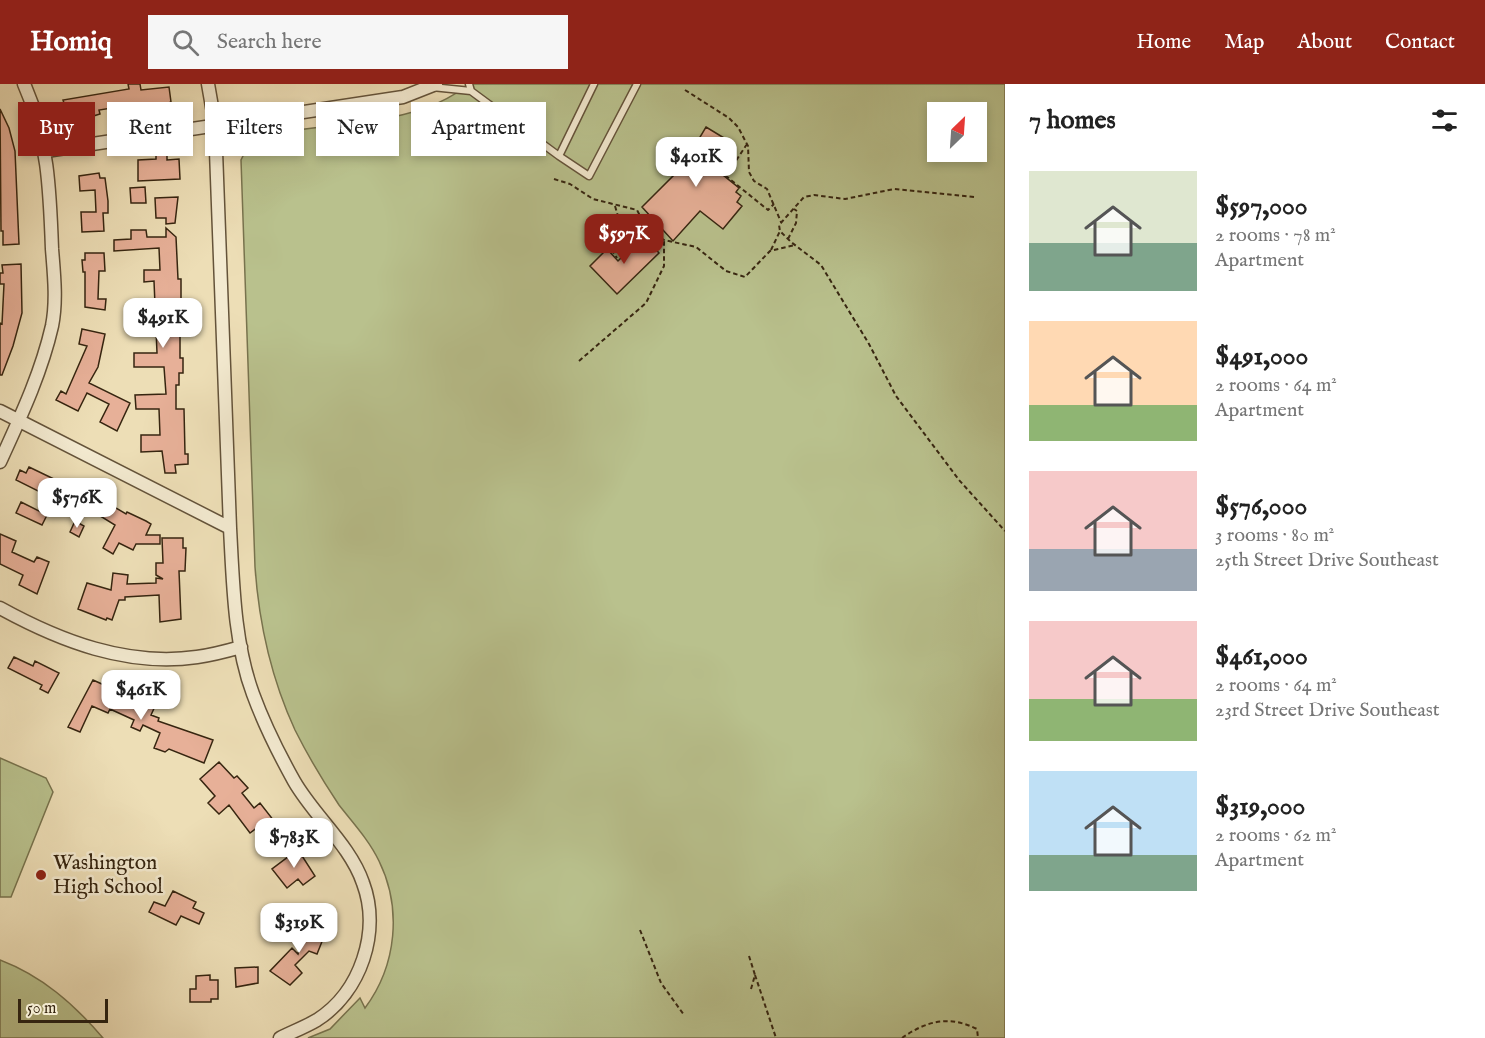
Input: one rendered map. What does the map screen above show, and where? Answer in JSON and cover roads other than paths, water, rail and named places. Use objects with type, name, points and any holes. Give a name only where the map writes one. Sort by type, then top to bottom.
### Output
[{"type":"street","points":[[24,84],[33,102]]},
{"type":"street","points":[[208,84],[211,102]]},
{"type":"street","points":[[304,110],[403,96],[433,86]]},
{"type":"street","points":[[95,143],[205,125]]},
{"type":"street","points":[[0,462],[43,359],[52,324],[54,291],[46,156]]},
{"type":"street","points":[[216,156],[233,586],[242,647],[252,693],[270,732],[295,782],[345,852],[363,883],[370,921],[365,956],[358,974],[340,999],[318,1019],[280,1038]]},
{"type":"street","points":[[0,411],[230,528]]},
{"type":"street","points":[[0,608],[66,640],[104,651],[146,658],[197,657],[242,647]]},
{"type":"lane","points":[[469,84],[471,92]]},
{"type":"lane","points":[[559,156],[594,84]]},
{"type":"lane","points":[[433,86],[471,92],[589,176],[637,84]]},
{"type":"place","name":"Washington High School","points":[[41,875]]}]
